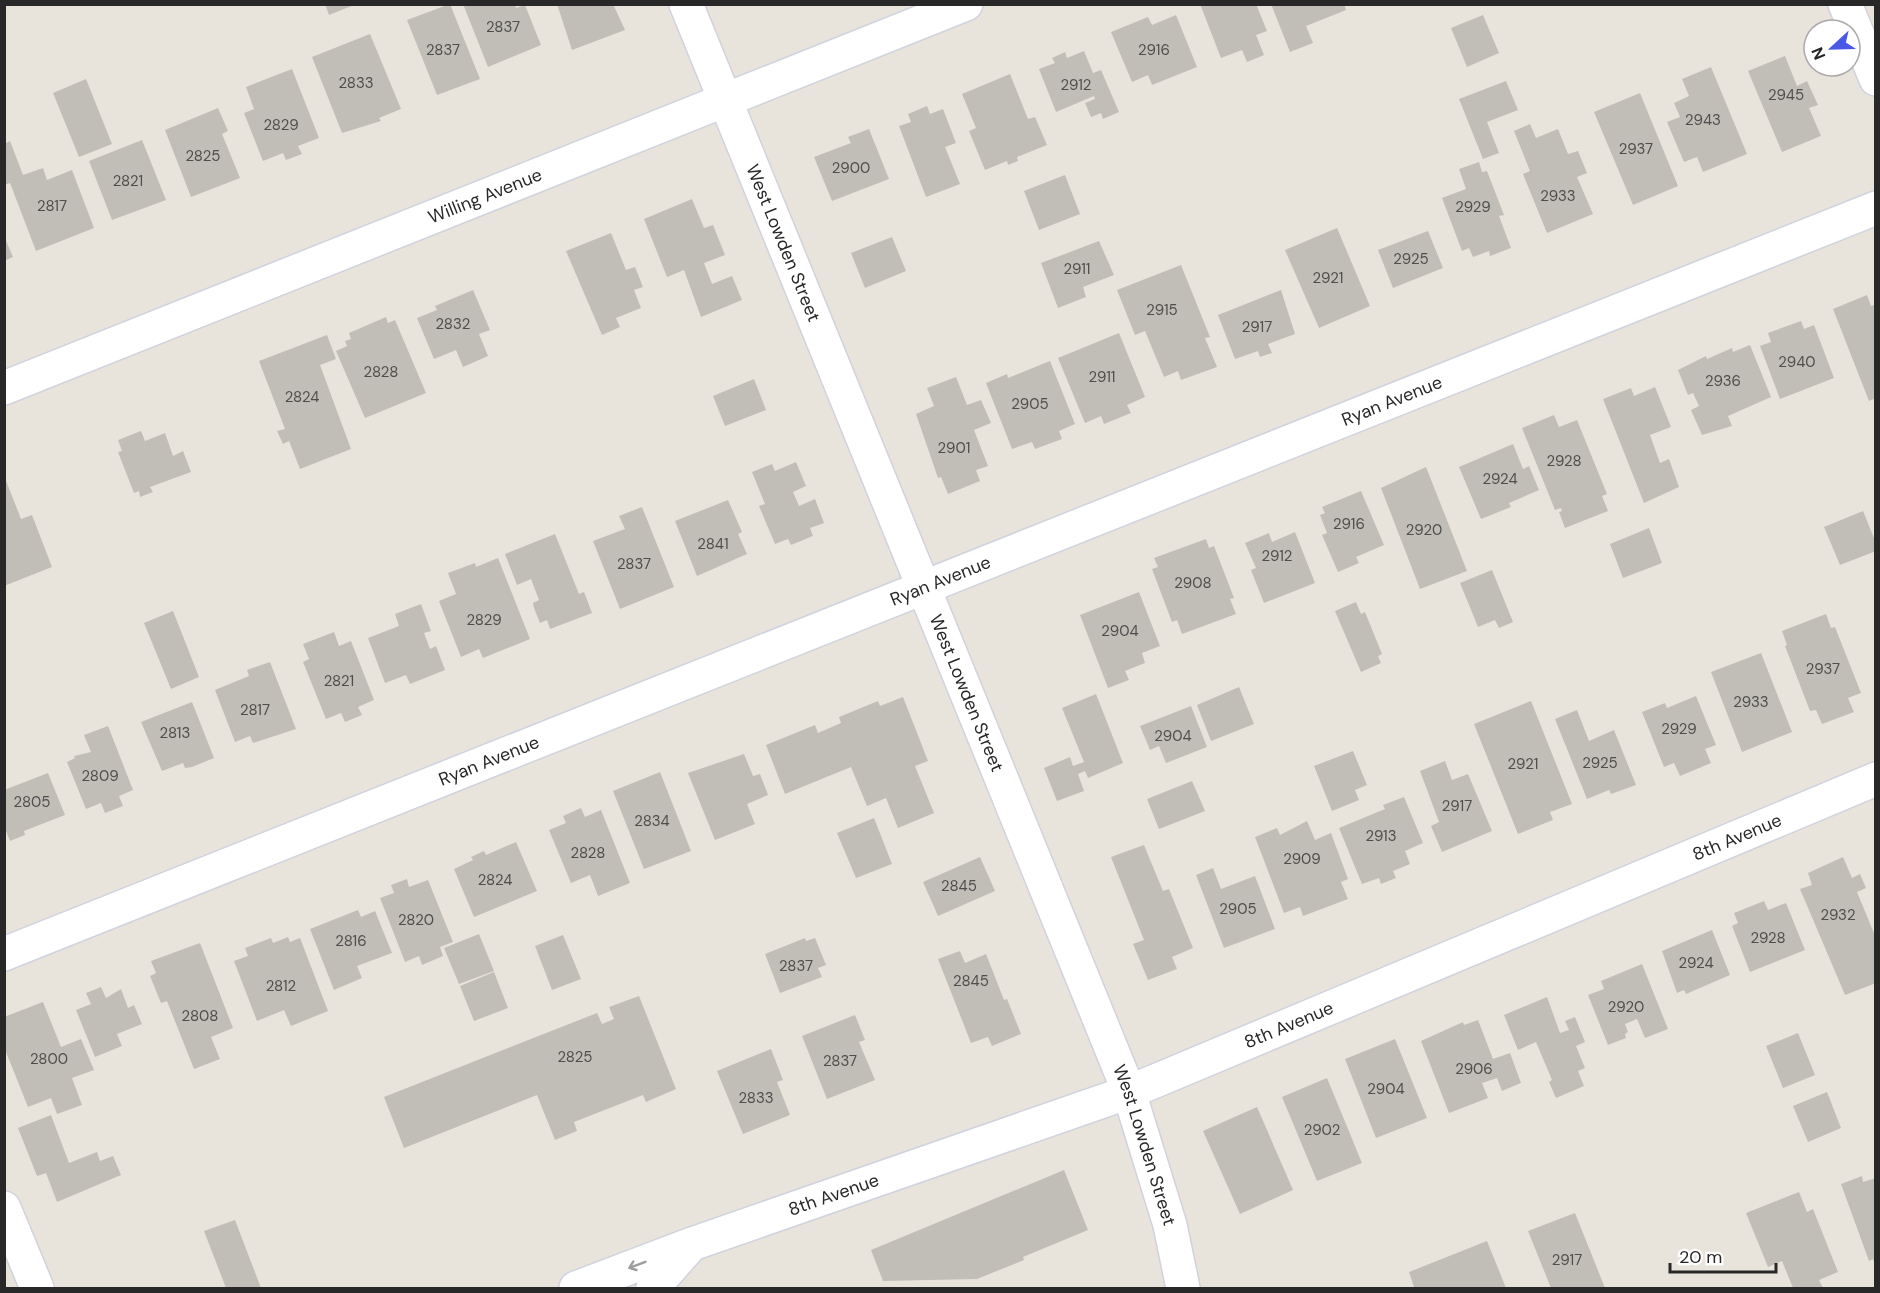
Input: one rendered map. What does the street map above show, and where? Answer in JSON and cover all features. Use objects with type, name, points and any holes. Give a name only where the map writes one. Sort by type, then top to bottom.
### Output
[{"type":"street","name":"West Lowden Street","points":[[686,4],[1129,1092],[1170,1225],[1184,1288]]},
{"type":"street","name":"Willing Avenue","points":[[4,388],[966,4]]},
{"type":"street","points":[[1845,4],[1875,79]]},
{"type":"street","name":"Ryan Avenue","points":[[4,954],[1875,208]]},
{"type":"street","name":"8th Avenue","points":[[576,1288],[692,1244],[1129,1092],[1875,778]]},
{"type":"street","points":[[8,1229],[37,1288]]},
{"type":"street","name":"8th Avenue","points":[[653,1288],[692,1244]]},
{"type":"building","points":[[325,4],[354,4],[354,5],[329,15]]},
{"type":"building","points":[[450,4],[480,79],[437,95],[407,20]]},
{"type":"building","points":[[463,4],[515,4],[516,8],[525,5],[541,45],[488,67]]},
{"type":"building","points":[[557,4],[613,4],[625,30],[572,50]]},
{"type":"building","points":[[1200,4],[1256,4],[1267,31],[1256,35],[1264,55],[1247,62],[1242,50],[1221,58]]},
{"type":"building","points":[[1271,4],[1344,4],[1346,10],[1306,26],[1313,43],[1290,52]]},
{"type":"building","points":[[1176,15],[1197,67],[1152,85],[1148,75],[1132,82],[1111,32],[1148,17],[1152,25]]},
{"type":"building","points":[[1483,15],[1499,53],[1467,67],[1451,28]]},
{"type":"building","points":[[370,34],[401,109],[379,118],[381,121],[342,133],[312,57]]},
{"type":"building","points":[[1084,51],[1093,73],[1101,70],[1119,112],[1103,119],[1101,113],[1091,117],[1085,103],[1095,99],[1094,96],[1056,112],[1039,69],[1055,63],[1052,58],[1065,52],[1067,58]]},
{"type":"building","points":[[1785,56],[1797,86],[1807,81],[1818,105],[1809,108],[1821,136],[1782,152],[1748,71]]},
{"type":"building","points":[[1711,67],[1747,154],[1703,172],[1697,157],[1684,162],[1667,122],[1680,117],[1674,103],[1689,96],[1682,79]]},
{"type":"building","points":[[292,69],[319,138],[298,146],[302,154],[286,160],[283,153],[263,161],[244,113],[254,109],[246,87]]},
{"type":"building","points":[[1010,74],[1028,119],[1035,117],[1047,145],[1017,157],[1018,161],[1008,165],[1007,161],[985,170],[969,131],[976,128],[962,94]]},
{"type":"building","points":[[86,79],[112,144],[79,157],[53,93]]},
{"type":"building","points":[[1506,81],[1518,110],[1487,122],[1499,153],[1483,159],[1459,99]]},
{"type":"building","points":[[1640,93],[1678,186],[1633,205],[1594,112]]},
{"type":"building","points":[[927,106],[930,114],[943,109],[956,143],[945,147],[960,184],[926,197],[899,126],[911,122],[908,114]]},
{"type":"building","points":[[218,108],[228,131],[222,134],[240,178],[191,197],[165,130]]},
{"type":"building","points":[[1530,124],[1536,138],[1558,129],[1568,154],[1578,151],[1587,173],[1577,177],[1593,214],[1547,233],[1523,174],[1530,171],[1514,131]]},
{"type":"building","points":[[869,129],[889,179],[832,201],[814,157],[851,143],[848,137]]},
{"type":"building","points":[[142,140],[166,200],[112,220],[89,161]]},
{"type":"building","points":[[10,141],[23,175],[43,168],[47,180],[72,170],[94,228],[36,251],[10,183],[4,185],[4,144]]},
{"type":"building","points":[[1479,162],[1482,172],[1487,171],[1504,215],[1499,216],[1511,248],[1490,256],[1489,251],[1473,257],[1469,248],[1462,251],[1442,198],[1466,189],[1459,169]]},
{"type":"building","points":[[1065,175],[1080,214],[1039,230],[1024,191]]},
{"type":"building","points":[[692,199],[704,228],[713,225],[725,255],[704,263],[712,284],[732,276],[742,300],[701,317],[684,270],[667,277],[644,219]]},
{"type":"building","points":[[1337,228],[1370,306],[1319,328],[1285,250]]},
{"type":"building","points":[[1428,231],[1443,268],[1393,288],[1378,250]]},
{"type":"building","points":[[611,233],[626,270],[635,267],[643,287],[634,290],[641,308],[616,318],[620,327],[602,335],[566,251]]},
{"type":"building","points":[[4,236],[13,257],[4,261]]},
{"type":"building","points":[[892,237],[906,271],[865,288],[851,253]]},
{"type":"building","points":[[1099,241],[1114,275],[1083,287],[1086,297],[1058,308],[1041,263]]},
{"type":"building","points":[[1181,265],[1210,337],[1205,338],[1217,367],[1181,380],[1178,371],[1164,377],[1145,331],[1135,335],[1117,290]]},
{"type":"building","points":[[473,290],[490,330],[479,334],[488,356],[463,367],[456,350],[434,359],[417,318],[437,310],[435,306]]},
{"type":"building","points":[[1281,290],[1295,334],[1268,344],[1272,353],[1260,357],[1258,351],[1235,359],[1218,315]]},
{"type":"building","points":[[1867,295],[1871,306],[1876,304],[1876,398],[1869,401],[1833,309]]},
{"type":"building","points":[[386,317],[388,323],[395,320],[426,393],[365,418],[336,351],[347,346],[345,341],[351,339],[349,333]]},
{"type":"building","points":[[1801,321],[1804,329],[1814,325],[1834,378],[1780,399],[1760,346],[1771,342],[1768,333]]},
{"type":"building","points":[[1119,333],[1145,397],[1127,405],[1131,413],[1104,424],[1101,416],[1085,423],[1058,358]]},
{"type":"building","points":[[327,335],[336,359],[320,365],[351,449],[300,469],[289,441],[283,444],[277,431],[285,429],[259,361]]},
{"type":"building","points":[[1750,345],[1771,397],[1728,416],[1732,426],[1702,435],[1691,410],[1699,406],[1693,393],[1688,395],[1678,370],[1706,356],[1707,359],[1732,348],[1733,352]]},
{"type":"building","points":[[1050,361],[1075,424],[1059,431],[1062,439],[1035,449],[1032,442],[1012,449],[986,383],[1007,374],[1008,378]]},
{"type":"building","points":[[956,377],[967,405],[981,400],[991,423],[974,430],[988,466],[976,470],[980,481],[948,494],[941,477],[938,478],[916,414],[934,406],[927,388]]},
{"type":"building","points":[[754,379],[766,410],[725,426],[713,396]]},
{"type":"building","points":[[1655,387],[1671,427],[1650,435],[1660,463],[1669,459],[1679,487],[1644,503],[1603,399],[1631,388],[1634,396]]},
{"type":"building","points":[[1554,415],[1559,427],[1577,420],[1607,494],[1602,496],[1608,511],[1565,528],[1559,512],[1562,511],[1561,508],[1555,510],[1522,428]]},
{"type":"building","points":[[141,431],[145,441],[165,433],[173,456],[183,451],[191,472],[150,487],[153,492],[140,497],[139,491],[134,493],[118,452],[122,451],[118,440]]},
{"type":"building","points":[[1513,444],[1523,469],[1529,466],[1539,490],[1509,503],[1511,507],[1481,519],[1459,467]]},
{"type":"building","points":[[796,462],[806,486],[793,492],[799,506],[815,499],[824,523],[810,528],[813,536],[791,545],[788,539],[775,544],[759,506],[765,504],[752,472],[772,464],[775,471]]},
{"type":"building","points":[[1426,467],[1467,571],[1420,589],[1381,488]]},
{"type":"building","points":[[5,478],[21,519],[32,515],[52,567],[4,586]]},
{"type":"building","points":[[1361,491],[1384,545],[1356,557],[1359,563],[1338,572],[1322,535],[1327,533],[1320,515],[1325,513],[1322,507]]},
{"type":"building","points":[[728,500],[742,532],[738,534],[747,554],[697,576],[675,521]]},
{"type":"building","points":[[642,507],[674,587],[620,609],[593,541],[625,529],[619,516]]},
{"type":"building","points":[[1863,511],[1876,543],[1876,551],[1840,565],[1824,527]]},
{"type":"building","points":[[1649,528],[1662,563],[1623,578],[1610,544]]},
{"type":"building","points":[[1295,532],[1315,583],[1264,603],[1251,570],[1256,568],[1245,543],[1269,533],[1272,542]]},
{"type":"building","points":[[555,534],[579,594],[584,592],[592,613],[550,629],[547,620],[540,623],[534,608],[533,603],[539,600],[531,579],[517,585],[505,554]]},
{"type":"building","points":[[1206,539],[1209,548],[1214,546],[1234,598],[1230,599],[1236,614],[1182,634],[1177,620],[1172,622],[1152,569],[1158,567],[1154,558]]},
{"type":"building","points":[[498,558],[530,639],[483,658],[479,649],[461,657],[439,601],[456,594],[448,573],[475,563],[476,567]]},
{"type":"building","points":[[1492,570],[1513,622],[1499,628],[1495,620],[1478,627],[1460,583]]},
{"type":"building","points":[[1139,592],[1160,646],[1142,653],[1145,663],[1125,671],[1129,680],[1108,688],[1080,615]]},
{"type":"building","points":[[1356,602],[1361,614],[1365,612],[1382,654],[1378,656],[1381,663],[1361,672],[1335,611]]},
{"type":"building","points":[[421,604],[431,631],[424,633],[430,649],[436,646],[445,670],[410,684],[406,675],[385,683],[368,638],[399,626],[395,614]]},
{"type":"building","points":[[173,611],[199,677],[171,689],[144,623]]},
{"type":"building","points":[[1826,614],[1831,628],[1835,627],[1861,693],[1848,698],[1854,712],[1822,724],[1816,710],[1810,711],[1785,646],[1787,645],[1782,631]]},
{"type":"building","points":[[334,632],[339,646],[351,641],[374,700],[358,707],[362,715],[345,722],[341,713],[326,719],[303,662],[309,659],[303,644]]},
{"type":"building","points":[[1761,653],[1792,732],[1742,752],[1711,672]]},
{"type":"building","points":[[270,662],[296,729],[253,743],[250,736],[235,742],[215,690],[249,676],[247,670]]},
{"type":"building","points":[[1239,687],[1254,724],[1211,741],[1197,705]]},
{"type":"building","points":[[1096,694],[1123,763],[1088,778],[1085,771],[1078,774],[1084,791],[1057,801],[1044,768],[1070,757],[1073,766],[1084,762],[1062,708]]},
{"type":"building","points":[[1696,696],[1716,745],[1705,749],[1711,763],[1680,776],[1674,763],[1664,767],[1642,712],[1665,703],[1667,708]]},
{"type":"building","points":[[903,697],[928,761],[915,766],[934,813],[898,828],[886,798],[867,806],[851,767],[785,794],[766,745],[815,725],[818,733],[841,723],[839,717],[878,701],[880,706]]},
{"type":"building","points":[[1531,701],[1572,804],[1550,812],[1553,820],[1518,834],[1474,724]]},
{"type":"building","points":[[192,702],[214,758],[192,767],[185,768],[183,763],[162,771],[141,722]]},
{"type":"building","points":[[1191,706],[1207,747],[1166,763],[1159,746],[1150,750],[1140,726]]},
{"type":"building","points":[[1577,710],[1589,741],[1614,730],[1636,785],[1611,794],[1609,790],[1587,799],[1555,719]]},
{"type":"building","points":[[108,726],[133,790],[119,796],[123,806],[105,813],[101,803],[86,809],[67,762],[75,758],[74,756],[91,752],[84,735]]},
{"type":"building","points":[[1353,751],[1367,785],[1355,790],[1359,800],[1332,811],[1314,766]]},
{"type":"building","points":[[744,754],[753,776],[760,774],[768,795],[747,804],[755,824],[715,840],[688,773]]},
{"type":"building","points":[[1445,761],[1452,780],[1468,774],[1492,831],[1442,852],[1431,826],[1439,822],[1420,771]]},
{"type":"building","points":[[660,772],[691,851],[644,869],[613,791]]},
{"type":"building","points":[[48,773],[65,815],[24,831],[25,835],[10,841],[4,826],[4,790]]},
{"type":"building","points":[[1192,781],[1205,811],[1159,829],[1147,799]]},
{"type":"building","points":[[1404,797],[1423,843],[1405,851],[1410,864],[1393,871],[1396,878],[1381,884],[1379,878],[1362,884],[1339,828],[1385,809],[1383,805]]},
{"type":"building","points":[[581,808],[585,817],[601,810],[630,883],[598,896],[590,875],[571,883],[549,830],[566,823],[563,816]]},
{"type":"building","points":[[874,818],[892,864],[856,878],[837,833]]},
{"type":"building","points":[[1307,821],[1315,840],[1331,833],[1348,879],[1341,882],[1348,899],[1303,916],[1300,907],[1284,913],[1255,837],[1277,828],[1280,835]]},
{"type":"building","points":[[516,842],[537,891],[474,917],[454,869],[473,860],[471,857],[484,851],[486,855]]},
{"type":"building","points":[[1144,845],[1163,891],[1169,889],[1193,948],[1172,957],[1177,969],[1148,980],[1133,944],[1144,940],[1111,857]]},
{"type":"building","points":[[980,857],[995,891],[938,916],[923,882]]},
{"type":"building","points":[[1843,857],[1852,878],[1860,874],[1866,888],[1857,892],[1876,938],[1876,983],[1845,995],[1800,889],[1812,885],[1808,873]]},
{"type":"building","points":[[1213,868],[1221,889],[1255,876],[1275,929],[1224,948],[1196,875]]},
{"type":"building","points":[[407,879],[409,887],[428,880],[453,942],[440,947],[443,956],[422,965],[419,956],[405,962],[380,898],[394,893],[391,885]]},
{"type":"building","points":[[1764,901],[1768,910],[1786,903],[1805,950],[1750,972],[1732,926],[1738,923],[1734,913]]},
{"type":"building","points":[[358,910],[361,917],[375,911],[392,953],[357,966],[362,978],[334,990],[310,929]]},
{"type":"building","points":[[1712,930],[1730,975],[1686,994],[1684,990],[1677,993],[1662,951]]},
{"type":"building","points":[[479,934],[494,971],[459,984],[444,948]]},
{"type":"building","points":[[563,935],[581,979],[552,990],[535,946]]},
{"type":"building","points":[[288,937],[290,942],[300,938],[328,1011],[291,1026],[284,1010],[257,1021],[234,961],[248,956],[245,948],[271,938],[273,943]]},
{"type":"building","points":[[805,938],[806,941],[815,938],[826,965],[818,968],[822,977],[780,993],[765,954]]},
{"type":"building","points":[[200,943],[233,1028],[211,1037],[220,1059],[194,1069],[167,1001],[161,1003],[150,976],[156,973],[151,961]]},
{"type":"building","points":[[960,951],[965,963],[986,954],[1004,1000],[1007,999],[1021,1034],[992,1046],[988,1037],[971,1043],[938,959]]},
{"type":"building","points":[[1642,964],[1668,1029],[1645,1038],[1637,1019],[1625,1024],[1628,1032],[1625,1034],[1626,1038],[1608,1045],[1588,995],[1604,989],[1601,981]]},
{"type":"building","points":[[494,972],[508,1008],[474,1021],[460,986]]},
{"type":"building","points":[[101,987],[106,998],[121,989],[128,1008],[134,1005],[142,1024],[117,1034],[122,1046],[95,1057],[76,1010],[91,1004],[86,993]]},
{"type":"building","points":[[639,996],[676,1089],[646,1102],[643,1095],[574,1122],[577,1131],[555,1140],[537,1095],[404,1148],[384,1097],[597,1013],[602,1024],[614,1019],[609,1007]]},
{"type":"building","points":[[1547,997],[1560,1033],[1569,1030],[1565,1021],[1575,1017],[1585,1042],[1576,1046],[1585,1068],[1578,1071],[1584,1086],[1556,1098],[1549,1082],[1552,1080],[1536,1042],[1518,1050],[1504,1015]]},
{"type":"building","points":[[43,1002],[61,1047],[81,1039],[94,1070],[72,1078],[82,1105],[57,1114],[51,1098],[28,1107],[4,1047],[4,1017]]},
{"type":"building","points":[[855,1015],[865,1040],[859,1042],[875,1080],[827,1099],[802,1036]]},
{"type":"building","points":[[1478,1020],[1493,1059],[1510,1053],[1521,1083],[1502,1091],[1497,1078],[1482,1083],[1488,1098],[1449,1113],[1421,1041],[1463,1022],[1464,1025]]},
{"type":"building","points":[[1798,1033],[1815,1075],[1783,1088],[1766,1046]]},
{"type":"building","points":[[1395,1039],[1427,1118],[1376,1138],[1345,1059]]},
{"type":"building","points":[[771,1049],[783,1080],[777,1082],[790,1115],[743,1134],[717,1071]]},
{"type":"building","points":[[1327,1078],[1362,1163],[1317,1181],[1282,1097]]},
{"type":"building","points":[[1827,1092],[1841,1128],[1808,1142],[1793,1106]]},
{"type":"building","points":[[1257,1107],[1293,1190],[1240,1214],[1203,1131]]},
{"type":"building","points":[[51,1115],[69,1163],[97,1152],[100,1161],[113,1156],[121,1175],[57,1202],[46,1173],[37,1176],[18,1128]]},
{"type":"building","points":[[1064,1170],[1088,1230],[977,1279],[883,1281],[871,1250]]},
{"type":"building","points":[[1862,1176],[1863,1182],[1876,1178],[1875,1266],[1873,1259],[1869,1261],[1841,1184]]},
{"type":"building","points":[[1799,1192],[1807,1212],[1813,1209],[1838,1272],[1819,1280],[1823,1288],[1793,1288],[1782,1261],[1768,1267],[1746,1213]]},
{"type":"building","points":[[1575,1213],[1605,1288],[1551,1288],[1528,1231]]},
{"type":"building","points":[[235,1220],[261,1288],[226,1288],[204,1231]]},
{"type":"building","points":[[1487,1241],[1506,1288],[1414,1287],[1409,1272]]}]
